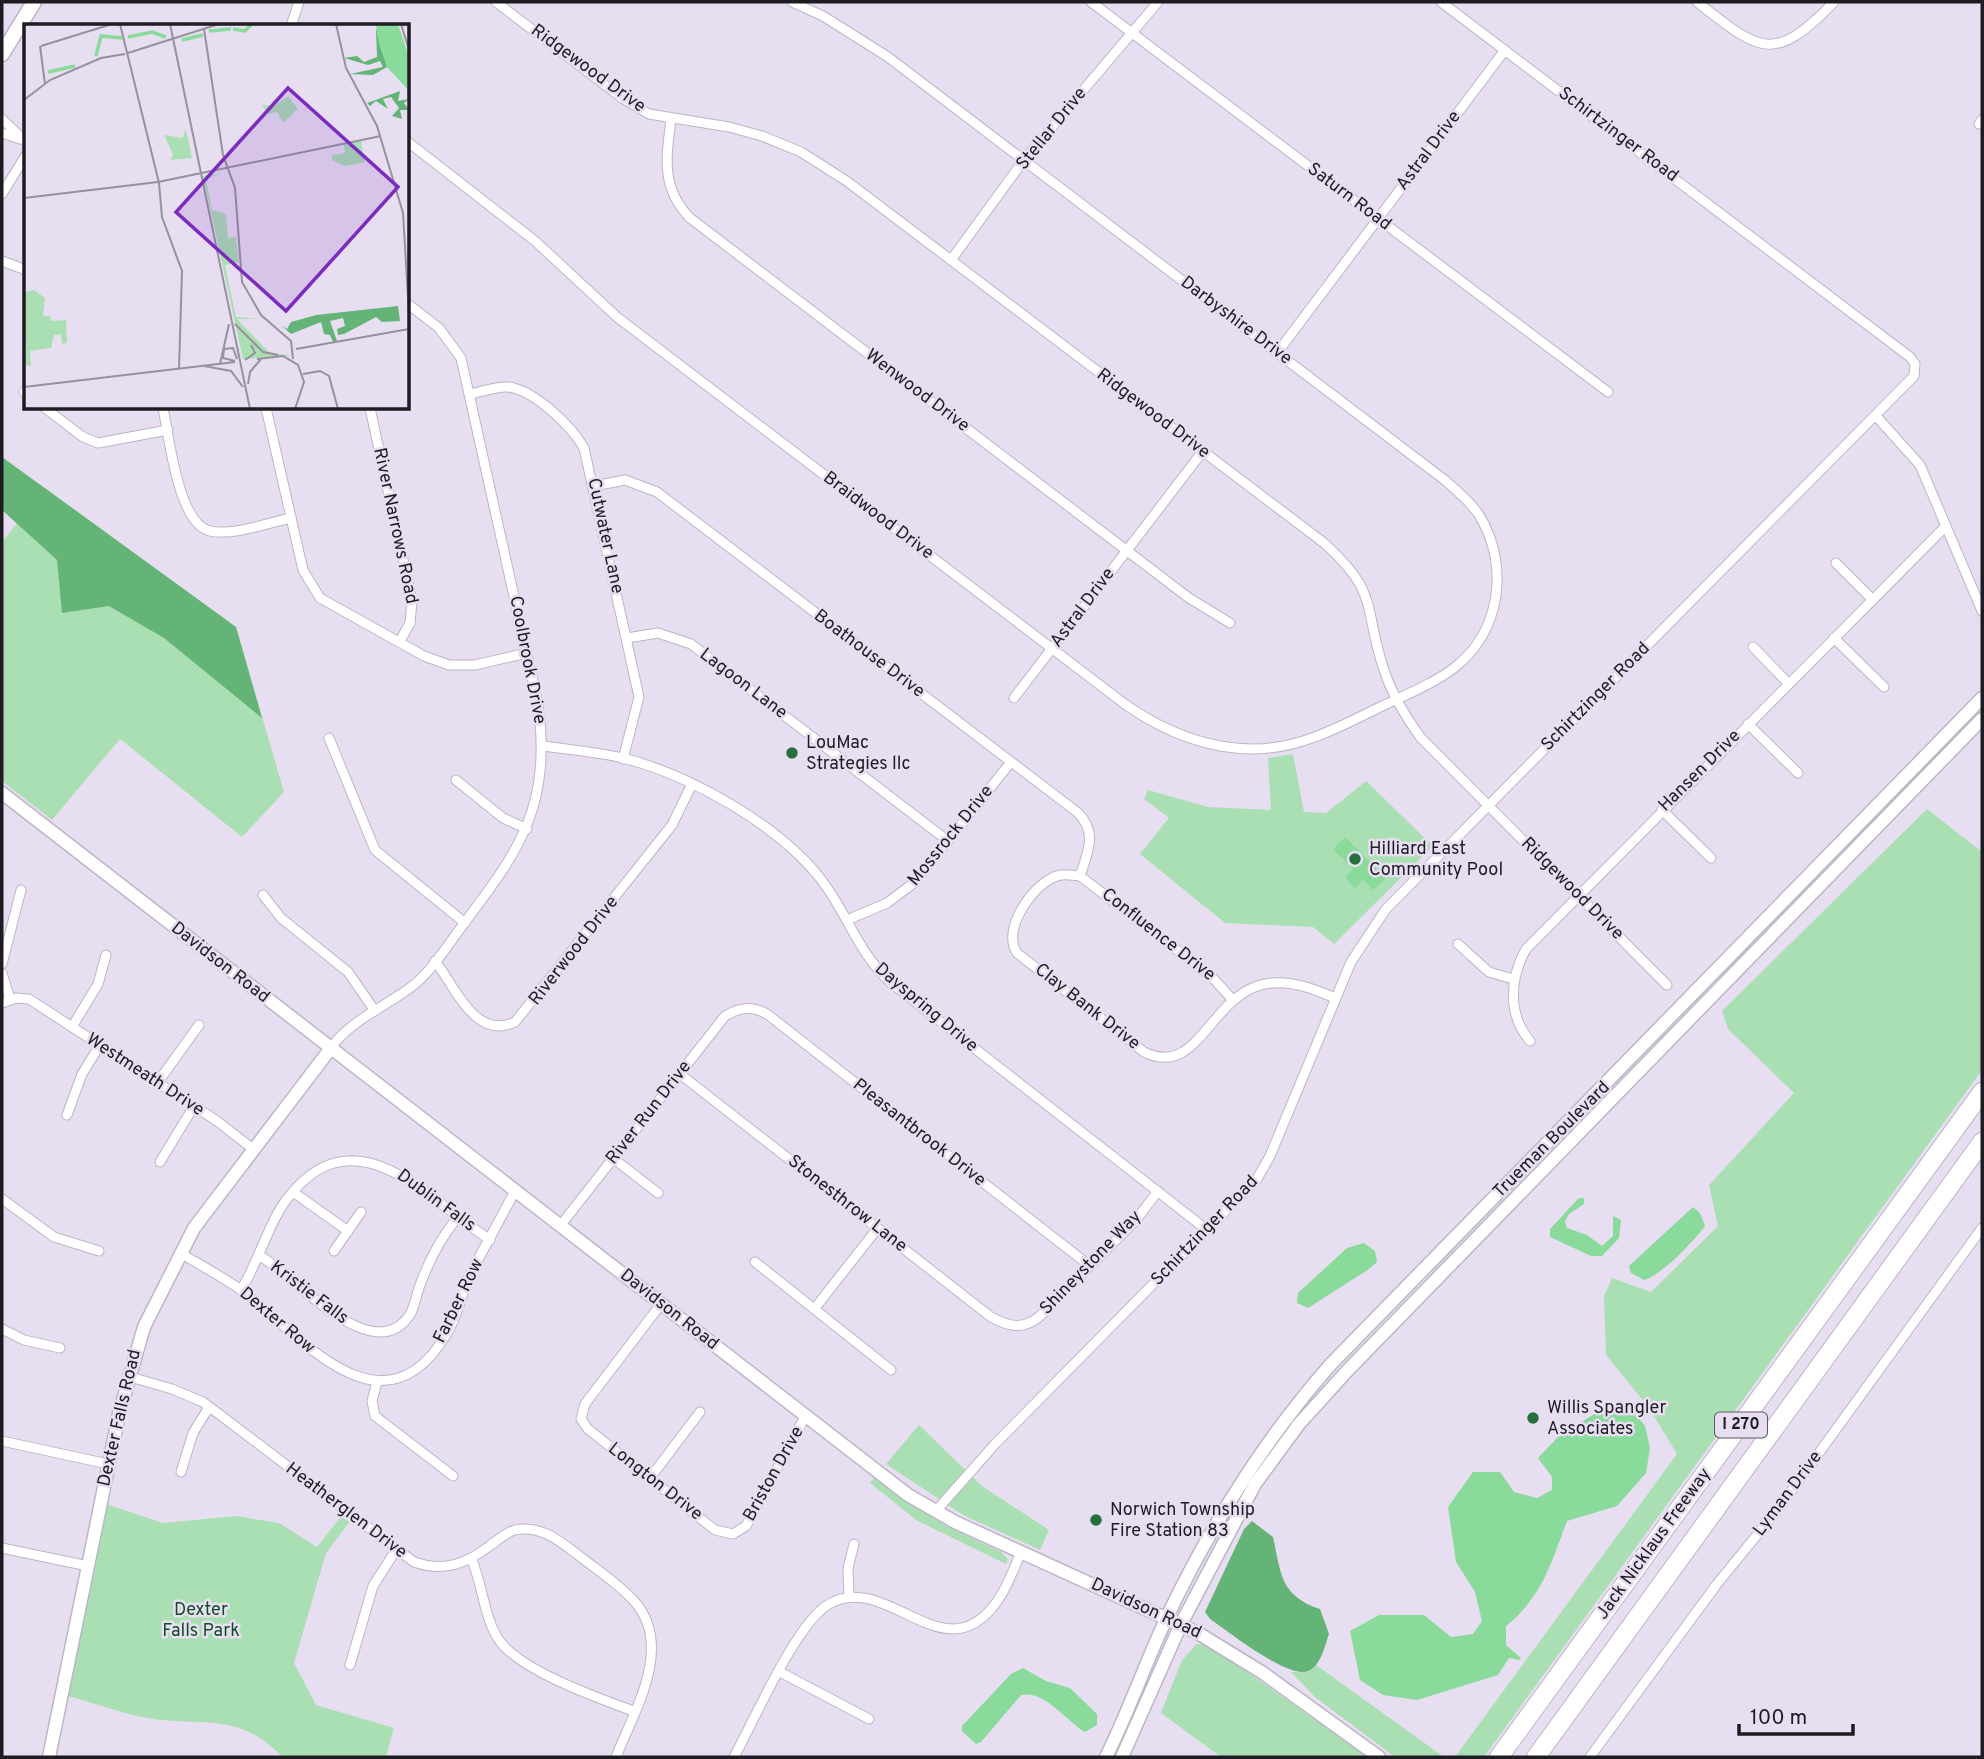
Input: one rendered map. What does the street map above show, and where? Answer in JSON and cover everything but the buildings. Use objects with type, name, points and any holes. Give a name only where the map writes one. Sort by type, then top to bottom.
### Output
[{"type":"highway","name":"Jack Nicklaus Freeway","points":[[1499,1757],[1982,1092]]},
{"type":"highway","name":"Jack Nicklaus Freeway","points":[[1535,1757],[1982,1142]]},
{"type":"main road","points":[[2,54],[34,2]]},
{"type":"main road","name":"Trueman Boulevard","points":[[1106,1757],[1167,1618],[1245,1473],[1287,1415],[1331,1364],[1982,698]]},
{"type":"main road","name":"Trueman Boulevard","points":[[1122,1757],[1181,1624],[1255,1484],[1299,1424],[1348,1370],[1982,719]]},
{"type":"main road","name":"Davidson Road","points":[[2,793],[908,1495],[935,1511],[1021,1552],[1181,1624],[1263,1673],[1379,1757]]},
{"type":"main road","name":"Dexter Falls Road","points":[[49,1757],[127,1376],[144,1327],[180,1253],[208,1209],[331,1048]]},
{"type":"street","points":[[292,24],[299,2]]},
{"type":"street","name":"Ridgewood Drive","points":[[496,2],[636,107],[671,120],[745,131],[801,152],[848,182],[1324,543],[1359,579],[1372,611],[1382,666],[1396,699],[1421,738],[1667,985]]},
{"type":"street","name":"Darbyshire Drive","points":[[792,2],[861,38],[1446,481],[1478,514],[1492,542],[1497,588],[1484,632],[1454,667],[1396,699]]},
{"type":"street","name":"Saturn Road","points":[[1091,2],[1608,392]]},
{"type":"street","name":"Stellar Drive","points":[[951,260],[1024,160],[1158,2]]},
{"type":"street","name":"Schirtzinger Road","points":[[935,1511],[996,1443],[1262,1171],[1356,953],[1386,909],[1914,376],[1915,364],[1910,357],[1441,2]]},
{"type":"street","points":[[1697,2],[1750,40],[1776,45],[1799,35],[1833,2]]},
{"type":"street","name":"Astral Drive","points":[[1277,353],[1505,50]]},
{"type":"street","points":[[2,119],[24,140]]},
{"type":"street","name":"Wenwood Drive","points":[[671,120],[667,176],[674,199],[690,218],[1189,598],[1230,623]]},
{"type":"street","points":[[2,133],[24,140]]},
{"type":"street","name":"Braidwood Drive","points":[[410,144],[535,241],[611,312],[1149,721],[1180,736],[1218,747],[1254,749],[1290,745],[1338,728],[1396,699]]},
{"type":"street","points":[[2,194],[24,158]]},
{"type":"street","points":[[2,261],[24,269]]},
{"type":"street","name":"Coolbrook Drive","points":[[331,1048],[339,1036],[416,983],[465,923],[510,860],[527,829],[538,787],[544,746],[527,653],[470,394],[456,346],[439,328],[410,306]]},
{"type":"street","name":"Cutwater Lane","points":[[470,394],[508,387],[533,398],[565,422],[588,457],[639,697],[623,759]]},
{"type":"street","points":[[47,410],[83,437],[98,443],[168,430]]},
{"type":"street","points":[[163,410],[184,505],[193,521],[208,531],[226,531],[291,518]]},
{"type":"street","points":[[266,410],[303,570],[313,590],[330,605],[436,661],[461,666],[527,653]]},
{"type":"street","name":"River Narrows Road","points":[[370,410],[412,601],[410,623],[400,641]]},
{"type":"street","points":[[1876,416],[1913,453],[1982,611]]},
{"type":"street","name":"Astral Drive","points":[[1014,698],[1203,451]]},
{"type":"street","name":"Boathouse Drive","points":[[594,486],[625,480],[657,492],[1011,762],[1087,823],[1090,844],[1080,876]]},
{"type":"street","name":"Hansen Drive","points":[[1513,979],[1526,949],[1577,895],[1946,526]]},
{"type":"street","points":[[1836,564],[1872,599]]},
{"type":"street","name":"Lagoon Lane","points":[[627,638],[658,633],[691,644],[948,841]]},
{"type":"street","points":[[1834,638],[1884,687]]},
{"type":"street","points":[[1753,647],[1788,683]]},
{"type":"street","points":[[1748,723],[1798,773]]},
{"type":"street","points":[[328,738],[375,849],[465,923]]},
{"type":"street","name":"Dayspring Drive","points":[[544,746],[623,759],[692,784],[763,826],[791,847],[820,878],[847,920],[865,956],[891,983],[1207,1230]]},
{"type":"street","name":"Mossrock Drive","points":[[847,920],[887,903],[906,890],[1011,762]]},
{"type":"street","points":[[456,780],[503,818],[527,829]]},
{"type":"street","name":"Riverwood Drive","points":[[435,961],[477,1019],[495,1026],[515,1022],[672,825],[692,784]]},
{"type":"street","points":[[1662,810],[1711,858]]},
{"type":"street","name":"Clay Bank Drive","points":[[1080,876],[1063,874],[1050,879],[1016,919],[1010,936],[1017,953],[1144,1052],[1157,1058],[1176,1058],[1192,1047],[1232,999]]},
{"type":"street","name":"Confluence Drive","points":[[1080,876],[1211,976],[1232,999]]},
{"type":"street","points":[[2,964],[21,890]]},
{"type":"street","points":[[263,895],[281,918],[348,972],[375,1011]]},
{"type":"street","points":[[1458,944],[1489,972],[1513,979],[1515,1009],[1530,1041]]},
{"type":"street","points":[[72,1027],[98,984],[106,955]]},
{"type":"street","points":[[2,973],[6,1001]]},
{"type":"street","points":[[1232,999],[1258,986],[1279,983],[1300,985],[1335,998]]},
{"type":"street","name":"Westmeath Drive","points":[[6,1001],[22,998],[35,1003],[194,1106],[253,1149]]},
{"type":"street","name":"River Run Drive","points":[[560,1226],[725,1016],[743,1008]]},
{"type":"street","name":"Pleasantbrook Drive","points":[[743,1008],[767,1014],[1090,1266]]},
{"type":"street","points":[[158,1082],[199,1026]]},
{"type":"street","points":[[67,1115],[82,1073],[100,1045]]},
{"type":"street","name":"Stonesthrow Lane","points":[[680,1074],[991,1317],[1006,1325],[1018,1326]]},
{"type":"street","points":[[160,1162],[194,1106]]},
{"type":"street","points":[[614,1159],[658,1193]]},
{"type":"street","name":"Dublin Falls","points":[[242,1290],[285,1201],[320,1168],[339,1161],[368,1160],[401,1174],[490,1240]]},
{"type":"street","name":"Farber Row","points":[[377,1382],[408,1374],[432,1356],[459,1311],[471,1272],[515,1191]]},
{"type":"street","name":"Shineystone Way","points":[[1018,1326],[1035,1321],[1090,1266],[1158,1191]]},
{"type":"street","points":[[293,1192],[348,1231]]},
{"type":"street","points":[[2,1199],[54,1237],[99,1251]]},
{"type":"street","points":[[334,1251],[361,1212]]},
{"type":"street","name":"Kristie Falls","points":[[260,1256],[340,1319],[357,1329],[382,1332],[410,1315],[430,1258],[457,1217]]},
{"type":"street","name":"Lyman Drive","points":[[1590,1757],[1717,1584],[1779,1508],[1982,1228]]},
{"type":"street","points":[[815,1308],[877,1229]]},
{"type":"street","name":"Dexter Row","points":[[180,1253],[242,1290],[322,1359],[350,1376],[377,1382]]},
{"type":"street","points":[[755,1262],[891,1370]]},
{"type":"street","name":"Longton Drive","points":[[661,1304],[581,1414],[588,1429],[722,1534],[740,1531]]},
{"type":"street","points":[[2,1329],[24,1340],[60,1348]]},
{"type":"street","name":"Heatherglen Drive","points":[[127,1376],[172,1389],[209,1407],[396,1550],[430,1567],[448,1567],[472,1560],[509,1532],[524,1530],[549,1535],[615,1583],[636,1604],[653,1642],[653,1658],[633,1711]]},
{"type":"street","points":[[377,1382],[372,1401],[375,1416],[453,1476]]},
{"type":"street","points":[[181,1472],[192,1433],[209,1407]]},
{"type":"street","points":[[650,1478],[700,1412]]},
{"type":"street","name":"Briston Drive","points":[[740,1531],[746,1526],[806,1415]]},
{"type":"street","points":[[2,1441],[108,1464]]},
{"type":"street","points":[[849,1597],[848,1568],[854,1544]]},
{"type":"street","points":[[2,1548],[88,1566]]},
{"type":"street","points":[[350,1665],[373,1586],[396,1550]]},
{"type":"street","points":[[734,1757],[812,1617],[832,1602],[849,1597],[874,1599],[932,1627],[961,1628],[982,1618],[997,1602],[1021,1552]]},
{"type":"street","points":[[472,1560],[483,1588],[493,1630],[511,1655],[528,1666],[633,1711],[616,1757]]},
{"type":"street","points":[[780,1672],[869,1719]]},
{"type":"green space","points":[[45,488],[236,627],[284,792],[242,837],[120,739],[52,820],[2,781],[2,542]]},
{"type":"green space","points":[[1293,754],[1304,812],[1326,813],[1366,781],[1433,846],[1334,944],[1313,927],[1225,923],[1140,854],[1169,818],[1144,799],[1148,790],[1208,807],[1271,810],[1268,758]]},
{"type":"green space","points":[[1927,809],[1982,852],[1982,1070],[1484,1757],[1455,1757],[1677,1454],[1649,1408],[1606,1355],[1604,1296],[1612,1278],[1651,1292],[1718,1226],[1709,1185],[1794,1093],[1728,1029],[1722,1011]]},
{"type":"green space","points":[[919,1425],[982,1486],[1049,1530],[1040,1550],[963,1515],[886,1464]]},
{"type":"green space","points":[[874,1478],[944,1525],[1001,1552],[1008,1559],[1006,1564],[916,1520],[870,1483]]},
{"type":"green space","name":"Dexter Falls Park","points":[[106,1504],[163,1523],[236,1516],[279,1523],[317,1547],[343,1514],[351,1520],[326,1553],[294,1663],[316,1705],[394,1728],[386,1757],[282,1757],[266,1742],[235,1727],[147,1718],[68,1696]]},
{"type":"green space","points":[[1197,1644],[1206,1645],[1230,1660],[1368,1757],[1221,1757],[1161,1713],[1182,1660]]},
{"type":"green space","points":[[1316,1665],[1444,1757],[1395,1757],[1315,1697],[1291,1672],[1307,1672]]},
{"type":"shaded area","points":[[2,457],[236,627],[262,718],[164,638],[109,606],[62,613],[57,560],[2,510]]},
{"type":"shaded area","name":"Hilliard East Community Pool","points":[[1345,837],[1386,878],[1373,890],[1363,880],[1355,888],[1345,878],[1353,869],[1333,849]]},
{"type":"shaded area","points":[[1579,1198],[1584,1198],[1584,1204],[1569,1214],[1565,1221],[1567,1228],[1587,1235],[1602,1246],[1613,1236],[1613,1216],[1621,1220],[1619,1238],[1602,1256],[1591,1256],[1550,1237],[1550,1229]]},
{"type":"shaded area","points":[[1693,1207],[1700,1213],[1705,1226],[1685,1249],[1652,1277],[1644,1280],[1631,1273],[1629,1266]]},
{"type":"shaded area","points":[[1364,1243],[1375,1251],[1377,1262],[1308,1308],[1297,1303],[1298,1293],[1347,1248]]},
{"type":"shaded area","points":[[1610,1404],[1628,1405],[1645,1426],[1650,1448],[1646,1473],[1617,1506],[1567,1521],[1537,1591],[1519,1615],[1506,1626],[1506,1645],[1521,1658],[1509,1658],[1498,1675],[1417,1700],[1383,1695],[1360,1680],[1350,1631],[1379,1615],[1424,1615],[1451,1637],[1473,1634],[1482,1621],[1475,1592],[1456,1562],[1448,1507],[1473,1472],[1500,1472],[1514,1492],[1537,1498],[1552,1490],[1552,1477],[1538,1458],[1558,1437]]},
{"type":"shaded area","points":[[1252,1521],[1273,1537],[1281,1572],[1290,1590],[1307,1604],[1320,1609],[1329,1634],[1319,1660],[1308,1671],[1299,1672],[1273,1661],[1210,1619],[1205,1612],[1244,1529]]},
{"type":"shaded area","points":[[1023,1668],[1046,1681],[1070,1688],[1097,1714],[1097,1725],[1085,1732],[1047,1702],[1038,1697],[1021,1695],[981,1742],[976,1744],[962,1731],[962,1726],[1011,1674]]},
{"type":"place","name":"LouMac Strategies llc","points":[[792,753]]},
{"type":"place","name":"Hilliard East Community Pool","points":[[1355,859]]},
{"type":"place","name":"Willis Spangler Associates","points":[[1533,1418]]},
{"type":"place","name":"Norwich Township Fire Station 83","points":[[1096,1520]]}]
